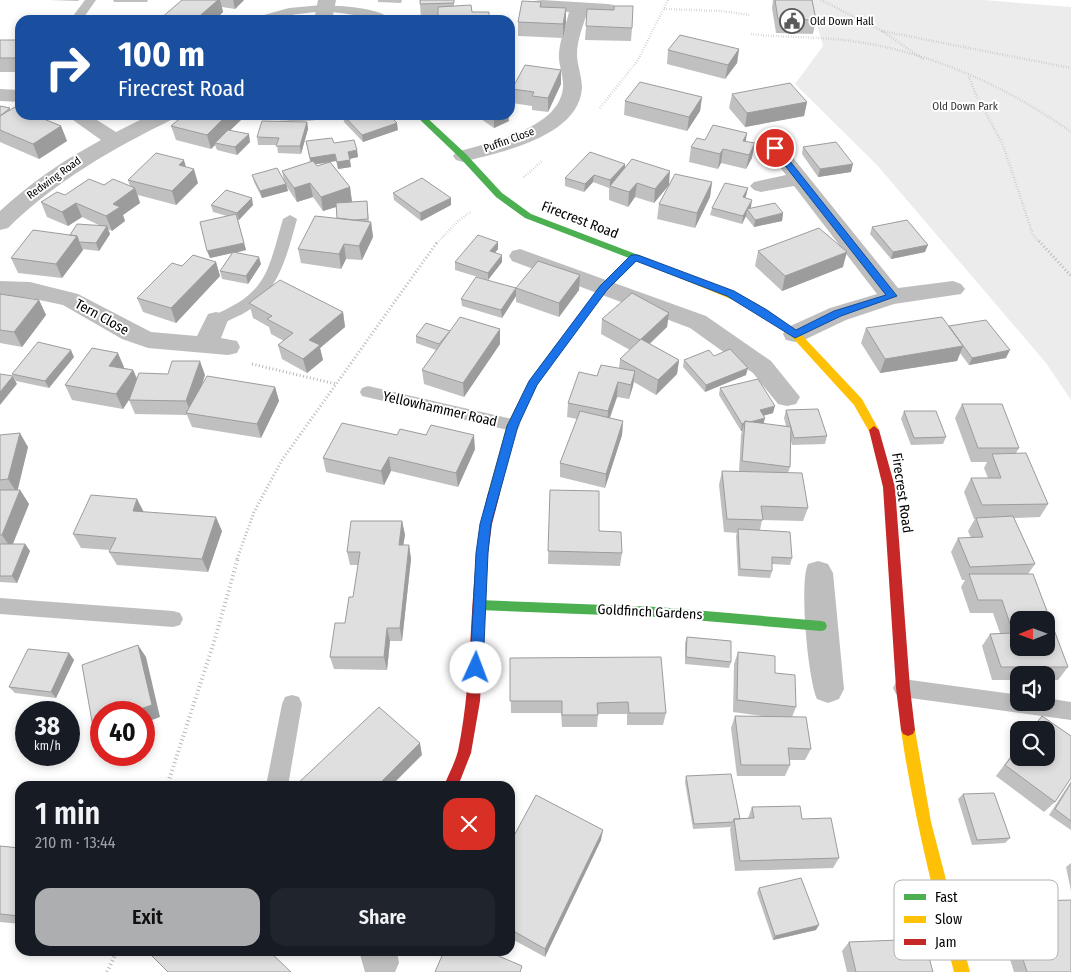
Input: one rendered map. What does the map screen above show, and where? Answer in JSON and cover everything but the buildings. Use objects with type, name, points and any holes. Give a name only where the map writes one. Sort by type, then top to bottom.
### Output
[{"type":"street","points":[[540,5],[608,9]]},
{"type":"street","name":"Puffin Close","points":[[463,156],[534,133],[552,121],[566,106],[572,83],[568,52],[579,8]]},
{"type":"street","points":[[0,95],[15,96]]},
{"type":"street","points":[[84,120],[114,140]]},
{"type":"street","name":"Redwing Road","points":[[0,223],[54,176],[114,140],[156,120]]},
{"type":"street","name":"Firecrest Road","points":[[424,120],[463,156],[499,195],[528,216],[730,294],[760,310],[795,334],[858,402],[877,436],[889,487],[903,688],[916,787],[937,880]]},
{"type":"street","points":[[775,148],[892,296]]},
{"type":"street","points":[[760,186],[799,179]]},
{"type":"street","points":[[520,256],[698,322],[762,367],[787,397]]},
{"type":"street","name":"Yellowhammer Road","points":[[453,781],[470,727],[486,524],[512,426],[533,383],[604,288],[635,257]]},
{"type":"street","name":"Tern Close","points":[[0,289],[30,290],[58,295],[90,309],[139,337],[216,347]]},
{"type":"street","points":[[795,334],[838,314],[892,296],[953,289]]},
{"type":"street","points":[[216,320],[216,347]]},
{"type":"street","points":[[818,572],[821,626],[828,689]]},
{"type":"street","name":"Goldfinch Gardens","points":[[479,605],[658,612],[821,626]]},
{"type":"lane","points":[[80,15],[91,0]]},
{"type":"lane","points":[[274,15],[284,12],[325,9],[364,12],[372,15]]},
{"type":"lane","points":[[216,320],[244,307],[259,295],[273,272],[290,219]]},
{"type":"lane","name":"Yellowhammer Road","points":[[368,392],[512,426]]},
{"type":"lane","points":[[0,606],[66,609],[173,619]]},
{"type":"lane","points":[[903,688],[1071,711]]},
{"type":"lane","points":[[277,781],[292,704]]},
{"type":"path","points":[[821,0],[882,31],[926,60]]},
{"type":"path","points":[[664,9],[721,11],[751,15]]},
{"type":"path","points":[[882,31],[1071,68]]},
{"type":"path","points":[[751,34],[859,42],[926,60],[1014,98],[1059,123],[1071,132]]},
{"type":"path","points":[[969,77],[976,95],[1003,144],[1033,235],[1071,276]]},
{"type":"path","points":[[169,781],[214,641],[229,584],[254,513],[269,482],[394,305],[428,251],[449,229],[473,210]]},
{"type":"path","points":[[216,347],[247,363],[368,392]]},
{"type":"path","points":[[107,972],[115,956]]},
{"type":"green space","name":"Old Down Park","points":[[810,0],[983,0],[1071,7],[1071,400],[1046,363],[877,165],[795,84],[823,46]]},
{"type":"traffic: fast","points":[[424,120],[463,156],[499,195],[528,216],[651,263]]},
{"type":"traffic: fast","points":[[589,307],[604,288],[635,257]]},
{"type":"traffic: fast","points":[[479,605],[658,612],[821,626]]},
{"type":"traffic: slow","points":[[651,263],[753,305],[795,334],[858,402],[874,430]]},
{"type":"traffic: slow","points":[[494,493],[512,425],[533,383],[589,307]]},
{"type":"traffic: slow","points":[[908,730],[924,822],[938,880]]},
{"type":"traffic: slow","points":[[959,960],[962,972]]},
{"type":"traffic: jam","points":[[874,430],[889,487],[903,688],[908,730]]},
{"type":"traffic: jam","points":[[453,781],[464,753],[473,701],[482,553],[486,524],[494,493]]},
{"type":"place","name":"Old Down Hall","points":[[792,21]]},
{"type":"route","points":[[476,668],[482,553],[486,524],[512,426],[524,398],[533,383],[604,288],[635,257],[730,294],[764,312],[795,334],[838,314],[875,300],[892,296],[775,148]]}]
